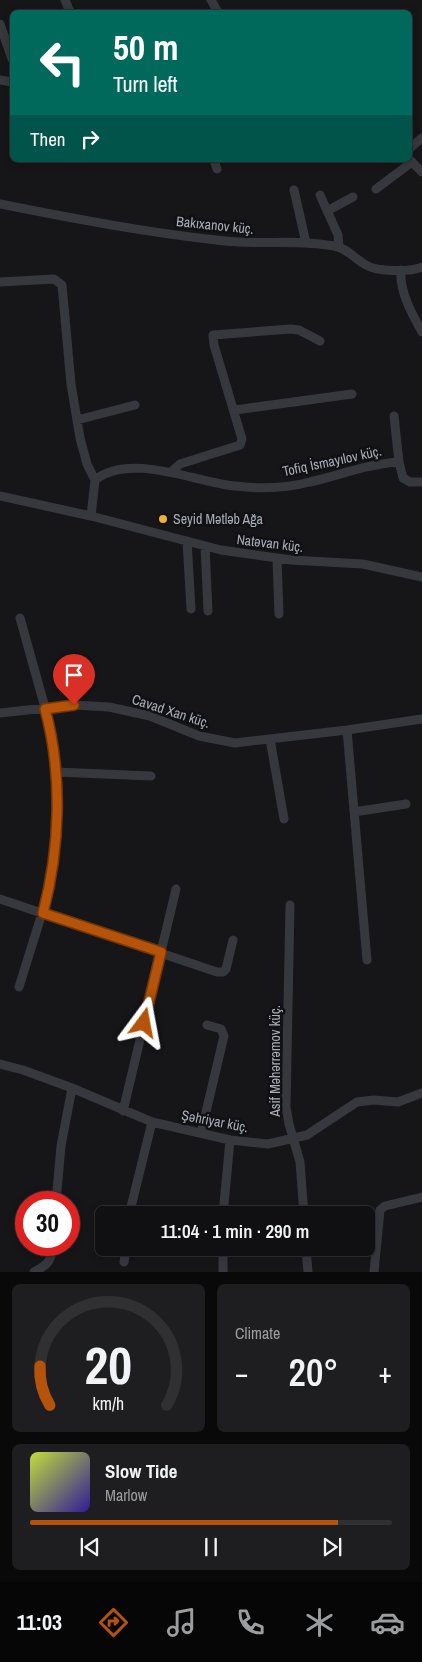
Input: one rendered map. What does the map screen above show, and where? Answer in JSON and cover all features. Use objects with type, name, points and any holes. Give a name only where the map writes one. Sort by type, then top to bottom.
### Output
[{"type":"street","points":[[0,27],[10,54]]},
{"type":"street","points":[[412,146],[422,138]]},
{"type":"street","points":[[376,189],[410,162]]},
{"type":"street","points":[[412,162],[422,172]]},
{"type":"street","points":[[294,190],[306,242]]},
{"type":"street","points":[[320,195],[338,235],[339,247]]},
{"type":"street","points":[[327,211],[353,197]]},
{"type":"street","name":"Bakıxanov küç.","points":[[0,204],[106,225],[226,242],[306,242],[339,247],[373,268],[401,270],[422,267]]},
{"type":"street","points":[[401,270],[400,282],[419,319],[422,332]]},
{"type":"street","points":[[0,282],[54,279],[62,285],[77,420],[86,464],[95,480],[91,516]]},
{"type":"street","points":[[171,472],[180,464],[240,445],[242,439],[235,410],[214,345],[214,335],[291,329],[299,330],[320,341]]},
{"type":"street","points":[[235,410],[352,394]]},
{"type":"street","points":[[77,420],[135,405]]},
{"type":"street","points":[[394,416],[399,462]]},
{"type":"street","name":"Tofiq İsmayılov küç.","points":[[95,480],[109,471],[145,469],[171,472],[219,484],[266,487],[295,485],[372,465],[399,462],[403,478],[410,482],[422,482]]},
{"type":"street","name":"Natəvan küç.","points":[[0,496],[91,516],[205,546],[277,559],[363,564],[422,577]]},
{"type":"street","points":[[187,541],[191,609]]},
{"type":"street","points":[[205,546],[208,611]]},
{"type":"street","points":[[277,559],[279,614]]},
{"type":"street","points":[[19,987],[43,913],[55,849],[56,772],[51,729],[20,618]]},
{"type":"street","name":"Cavad Xan küç.","points":[[0,713],[74,705],[108,707],[150,716],[199,736],[218,741],[235,742],[348,730],[422,719]]},
{"type":"street","points":[[348,730],[367,960]]},
{"type":"street","points":[[270,739],[284,819]]},
{"type":"street","points":[[56,772],[150,776]]},
{"type":"street","points":[[354,812],[406,804]]},
{"type":"street","points":[[123,1111],[176,889]]},
{"type":"street","points":[[0,899],[223,972],[226,968],[232,940]]},
{"type":"street","name":"Asif Məhərrəmov küç.","points":[[290,905],[286,1107],[300,1162],[303,1206]]},
{"type":"street","points":[[200,1133],[224,1036],[221,1029],[207,1025]]},
{"type":"street","name":"Şəhriyar küç.","points":[[0,1064],[23,1070],[72,1088],[152,1122],[230,1140],[268,1144],[307,1135],[357,1102],[374,1100],[398,1102],[422,1092]]},
{"type":"street","points":[[57,1191],[61,1146],[72,1088]]},
{"type":"street","points":[[131,1206],[152,1122]]},
{"type":"street","points":[[224,1206],[230,1140]]},
{"type":"street","points":[[374,1272],[380,1210],[385,1206],[422,1197]]},
{"type":"street","points":[[34,1272],[46,1266],[52,1256]]},
{"type":"street","points":[[124,1262],[125,1256]]},
{"type":"street","points":[[223,1256],[223,1272]]},
{"type":"street","points":[[307,1256],[308,1272]]},
{"type":"place","name":"Seyid Mətləb Ağa","points":[[163,519]]},
{"type":"route","points":[[74,705],[45,709],[51,729],[57,787],[55,849],[43,913],[161,952],[144,1023]]}]
